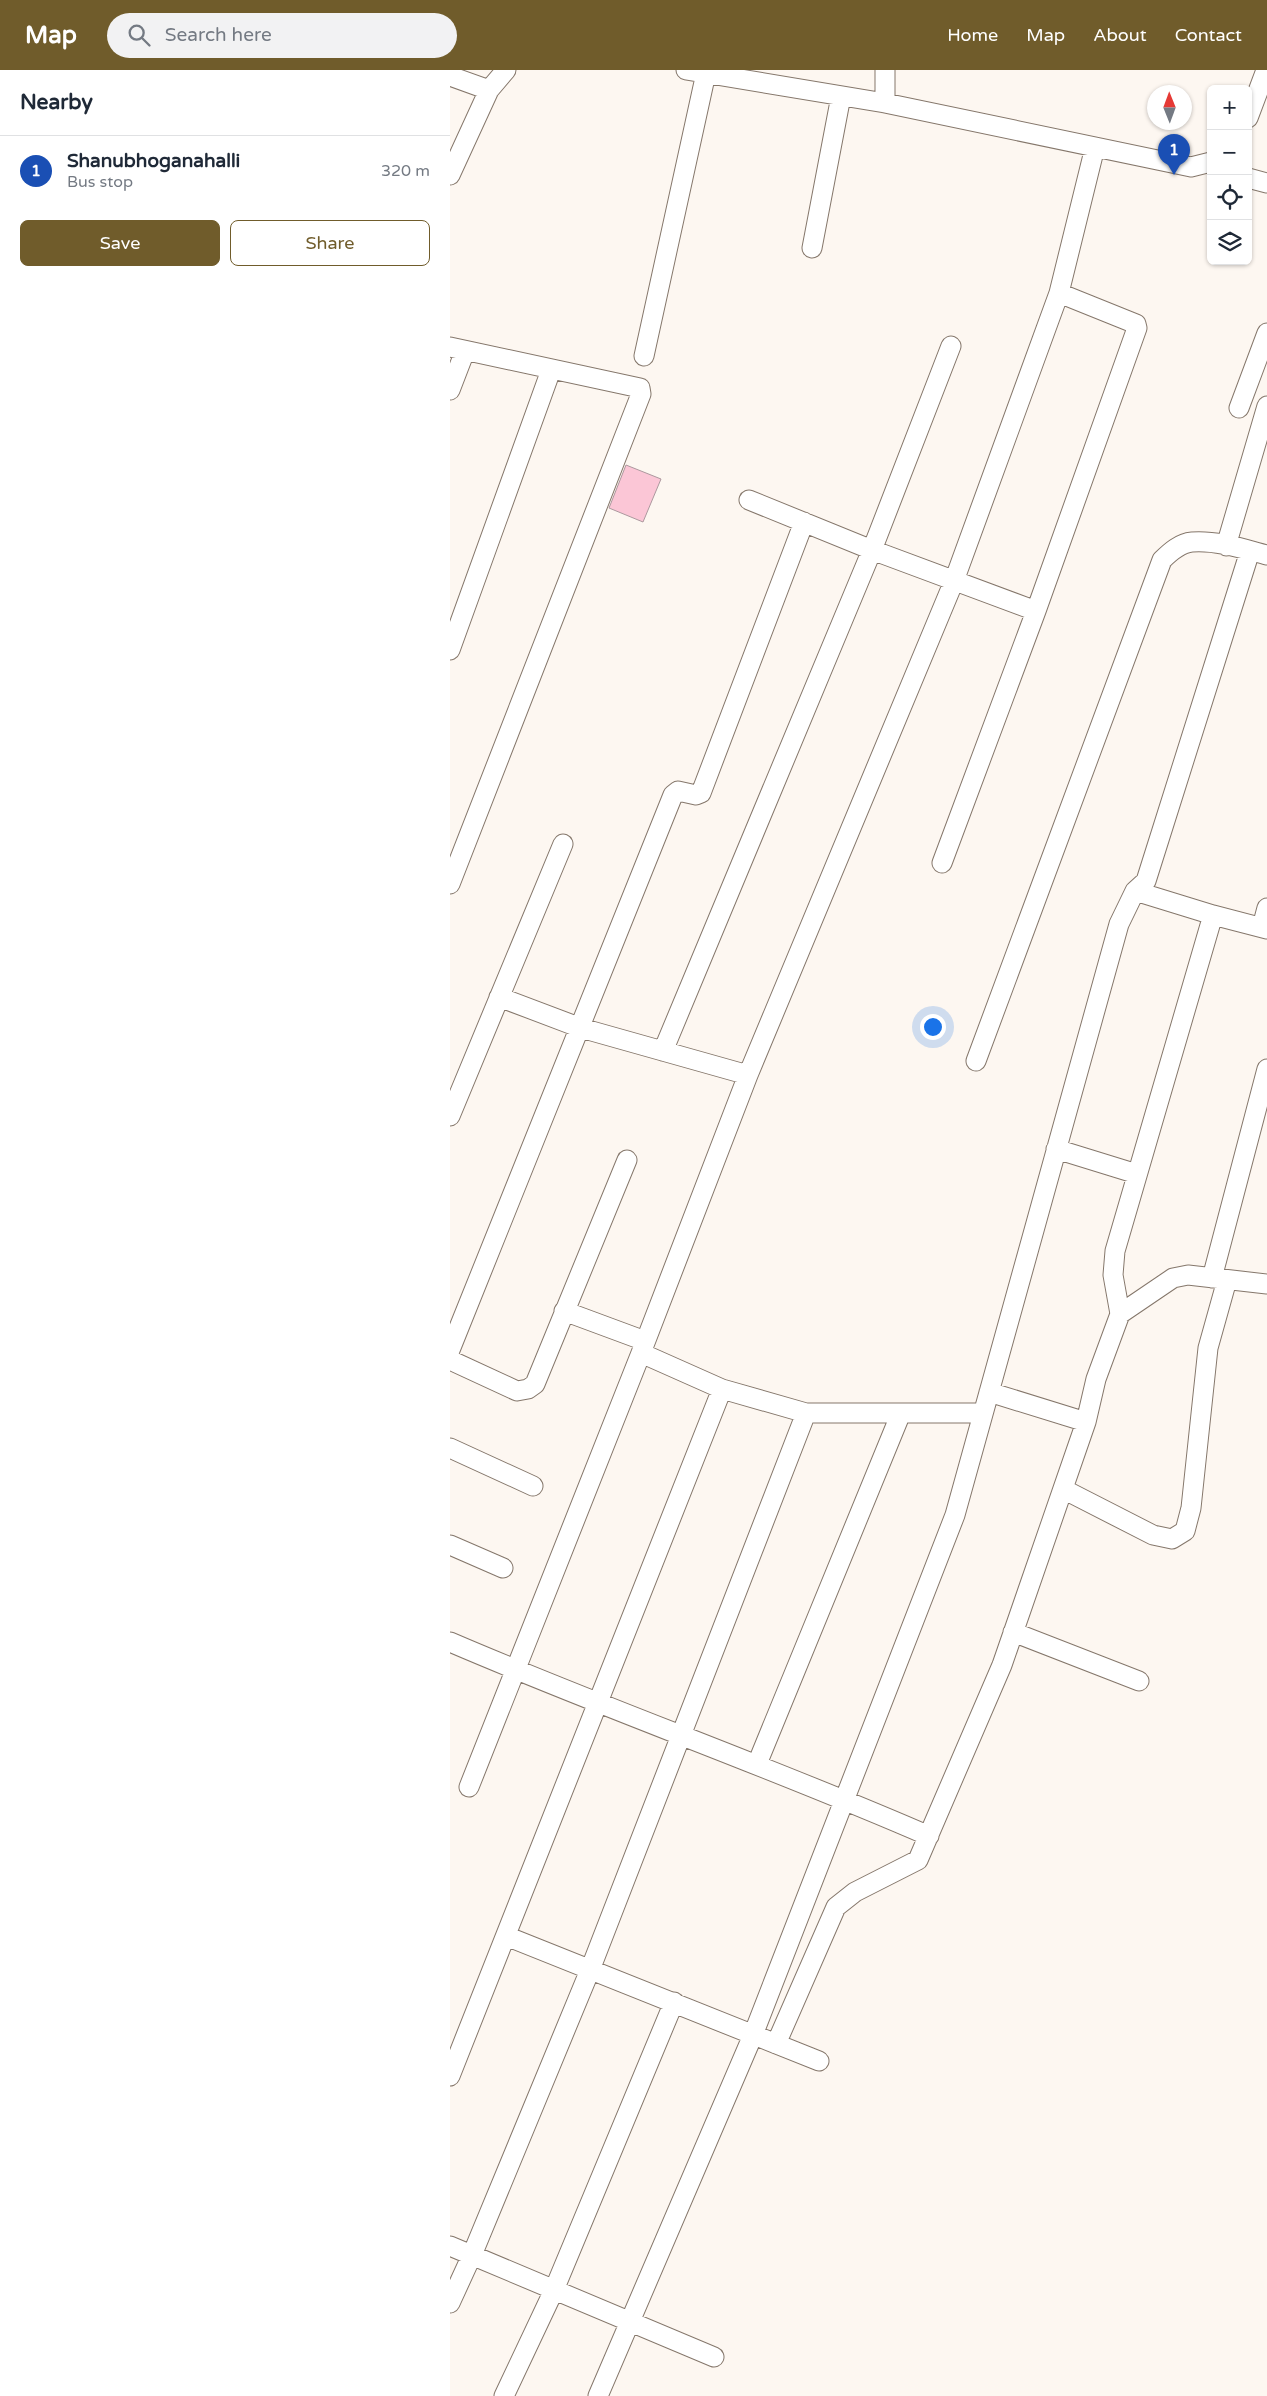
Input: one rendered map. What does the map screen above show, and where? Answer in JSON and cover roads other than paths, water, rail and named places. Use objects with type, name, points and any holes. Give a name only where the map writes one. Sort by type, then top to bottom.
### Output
[{"type":"street","points":[[450,175],[489,90],[506,70]]},
{"type":"street","points":[[686,70],[885,103],[1191,167],[1207,163]]},
{"type":"street","points":[[885,70],[885,103]]},
{"type":"street","points":[[1252,112],[1262,97],[1266,70]]},
{"type":"street","points":[[644,356],[706,73]]},
{"type":"street","points":[[450,76],[489,90]]},
{"type":"street","points":[[812,248],[841,96]]},
{"type":"street","points":[[469,1787],[517,1671],[748,1075],[954,581],[1059,294],[1095,147]]},
{"type":"street","points":[[1252,179],[1267,183]]},
{"type":"street","points":[[942,863],[1036,611],[1138,328],[1136,324],[1059,294]]},
{"type":"street","points":[[1239,408],[1267,333]]},
{"type":"street","points":[[663,1051],[872,550],[951,346]]},
{"type":"street","points":[[450,390],[458,348],[551,370],[640,388],[641,394],[450,884]]},
{"type":"street","points":[[450,650],[551,370]]},
{"type":"street","points":[[1226,546],[1267,406]]},
{"type":"street","points":[[749,500],[872,550],[1036,611]]},
{"type":"street","points":[[450,1350],[581,1028],[672,795],[678,791],[696,795],[701,793],[804,522]]},
{"type":"street","points":[[598,2396],[753,2035],[846,1800],[954,1515],[1119,924],[1135,891],[1146,880],[1259,553],[1226,546],[1191,542],[1174,548],[1162,560],[976,1061]]},
{"type":"street","points":[[450,1116],[563,844]]},
{"type":"street","points":[[1135,891],[1213,916],[1264,928],[1267,908]]},
{"type":"street","points":[[776,2044],[836,1907],[855,1892],[918,1860],[1002,1665],[1086,1422],[1096,1379],[1120,1314],[1113,1276],[1115,1251],[1213,916]]},
{"type":"street","points":[[499,997],[581,1028],[748,1075]]},
{"type":"street","points":[[1063,1489],[1154,1535],[1172,1539],[1185,1531],[1191,1508],[1208,1348],[1219,1279],[1267,1069]]},
{"type":"street","points":[[1056,1149],[1137,1174]]},
{"type":"street","points":[[450,1360],[517,1391],[535,1384],[626,1160]]},
{"type":"street","points":[[1120,1314],[1172,1278],[1188,1275],[1267,1284]]},
{"type":"street","points":[[564,1312],[643,1347],[722,1389],[806,1413],[983,1413]]},
{"type":"street","points":[[450,2076],[722,1389]]},
{"type":"street","points":[[989,1392],[1086,1422]]},
{"type":"street","points":[[450,2303],[472,2255],[590,1970],[806,1413]]},
{"type":"street","points":[[757,1764],[901,1413]]},
{"type":"street","points":[[450,1448],[533,1486]]},
{"type":"street","points":[[450,1545],[503,1568]]},
{"type":"street","points":[[1013,1632],[1139,1681]]},
{"type":"street","points":[[450,1642],[598,1704],[682,1734],[846,1800],[929,1836]]},
{"type":"street","points":[[506,1936],[819,2061]]},
{"type":"street","points":[[504,2396],[554,2290],[674,2002]]},
{"type":"street","points":[[450,2246],[714,2357]]},
{"type":"place","name":"Shanubhoganahalli","points":[[1174,175]]}]
